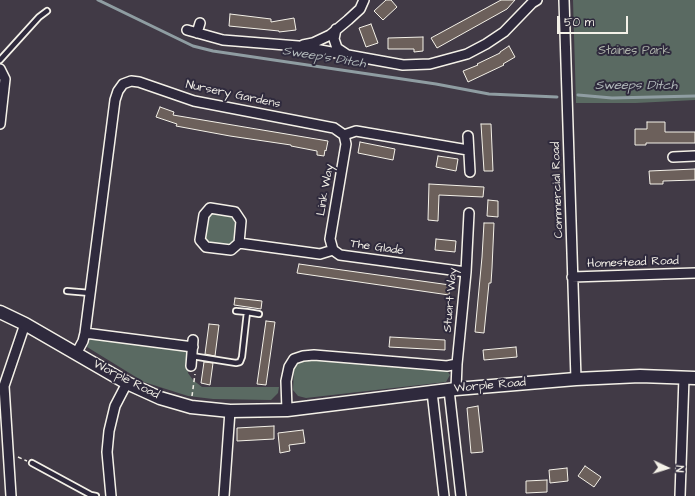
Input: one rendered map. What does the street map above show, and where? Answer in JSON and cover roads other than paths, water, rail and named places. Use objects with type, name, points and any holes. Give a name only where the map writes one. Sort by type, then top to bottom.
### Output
[{"type":"street","points":[[298,46],[313,43],[330,35],[360,9],[364,0]]},
{"type":"street","points":[[187,30],[223,40],[298,46],[403,65],[430,64],[468,54],[486,44],[504,32],[532,3],[537,0]]},
{"type":"street","name":"Commercial Road","points":[[564,0],[576,379]]},
{"type":"street","points":[[197,33],[200,23]]},
{"type":"street","points":[[336,29],[334,39],[337,48],[347,55]]},
{"type":"street","points":[[0,69],[6,79],[0,124]]},
{"type":"street","name":"Nursery Gardens","points":[[76,354],[85,333],[115,100],[118,91],[123,84],[131,81],[139,82],[194,101],[334,128],[344,135]]},
{"type":"street","points":[[344,135],[356,131],[468,150]]},
{"type":"street","name":"Link Way","points":[[333,250],[330,239],[346,144],[344,135]]},
{"type":"street","points":[[468,136],[470,172]]},
{"type":"street","points":[[673,157],[695,156]]},
{"type":"street","name":"The Glade","points":[[239,243],[241,221],[235,212],[210,208],[204,215],[200,240],[206,247],[231,250],[239,243],[320,254],[333,250],[340,255],[466,272]]},
{"type":"street","name":"Stuart Way","points":[[461,496],[452,389],[457,364],[466,272],[469,213]]},
{"type":"street","name":"Homestead Road","points":[[572,277],[695,272]]},
{"type":"street","name":"Worple Road","points":[[0,312],[25,324],[127,383],[160,398],[191,407],[230,411],[287,410],[452,389],[576,379],[640,376],[689,378]]},
{"type":"street","points":[[11,496],[4,386],[25,324]]},
{"type":"street","points":[[85,333],[193,348],[191,366]]},
{"type":"street","name":"Worple Road","points":[[287,410],[286,381],[289,367],[294,359],[303,356],[314,355],[439,366],[457,364]]},
{"type":"street","points":[[680,496],[689,378]]},
{"type":"street","points":[[111,496],[107,452],[109,430],[115,406],[127,383]]},
{"type":"street","points":[[432,392],[444,496]]},
{"type":"street","points":[[224,496],[230,411]]},
{"type":"lane","points":[[0,60],[46,11]]},
{"type":"lane","points":[[67,291],[90,293]]},
{"type":"lane","points":[[236,311],[259,314]]},
{"type":"lane","points":[[193,348],[236,363],[240,362],[248,312]]},
{"type":"lane","points":[[32,463],[91,495],[96,496]]},
{"type":"waterway","name":"Sweep's Ditch","points":[[98,0],[193,46],[213,51],[436,84],[489,94],[557,97]]},
{"type":"waterway","name":"Sweeps Ditch","points":[[578,95],[612,98],[695,96]]},
{"type":"park label","name":"Staines Park","points":[[634,51]]}]
